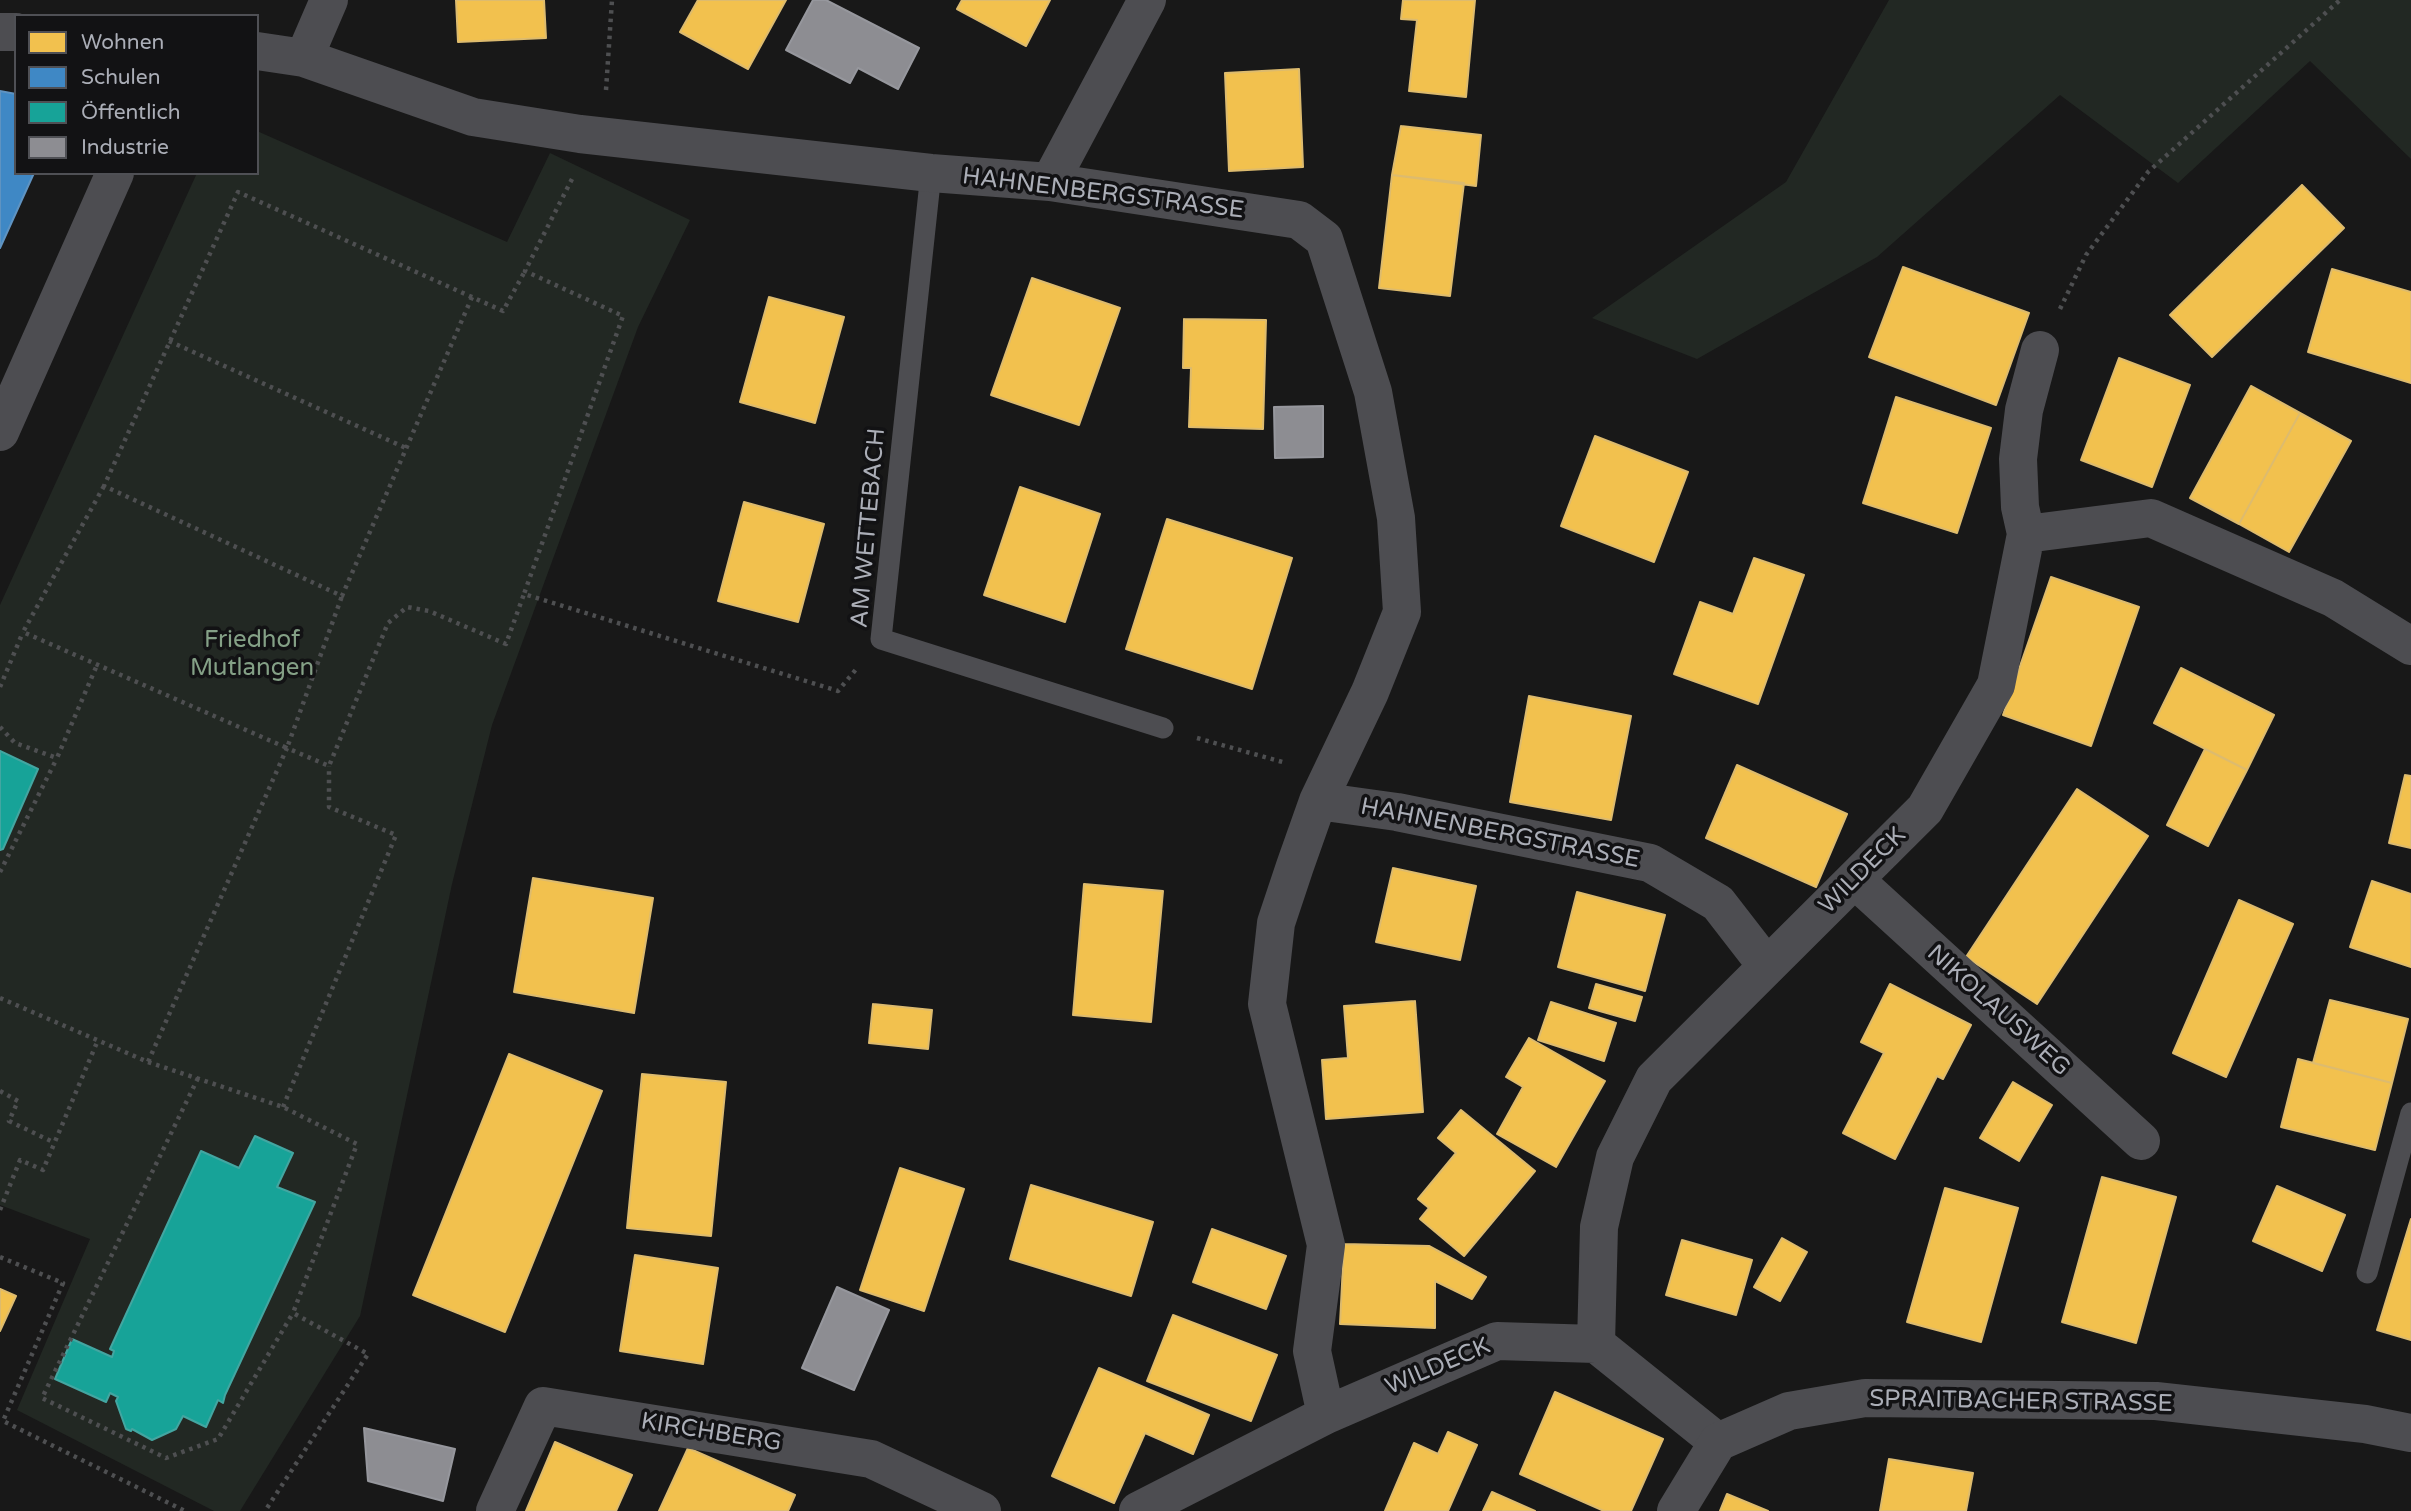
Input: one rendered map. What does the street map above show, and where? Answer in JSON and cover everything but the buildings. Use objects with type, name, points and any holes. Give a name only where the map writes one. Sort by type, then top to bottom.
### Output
[{"type":"street","points":[[304,58],[329,0]]},
{"type":"street","points":[[1050,182],[1147,0]]},
{"type":"street","name":"HAHNENBERGSTRASSE","points":[[259,51],[304,58],[473,117],[603,136],[932,173],[1050,182],[1299,220],[1324,239],[1373,392],[1396,519],[1402,612],[1370,692],[1324,788],[1276,923],[1267,1004],[1326,1245],[1312,1351],[1326,1415]]},
{"type":"street","points":[[0,432],[114,175]]},
{"type":"street","name":"WILDECK","points":[[1138,1511],[1326,1415],[1497,1341],[1596,1344],[1600,1227],[1615,1157],[1654,1079],[1925,809],[1996,685],[2026,534],[2020,507],[2018,459],[2024,410],[2040,351]]},
{"type":"street","points":[[2026,534],[2151,518],[2333,598],[2411,646]]},
{"type":"street","name":"HAHNENBERGSTRASSE","points":[[1324,788],[1397,813],[1650,863],[1718,903],[1766,965]]},
{"type":"street","name":"NIKOLAUSWEG","points":[[1855,880],[2141,1141]]},
{"type":"street","points":[[1596,1344],[1718,1443],[1676,1511]]},
{"type":"street","name":"SPRAITBACHER STRASSE","points":[[1718,1443],[1789,1411],[1865,1398],[2156,1401],[2365,1424],[2411,1433]]},
{"type":"street","name":"KIRCHBERG","points":[[495,1511],[543,1406],[872,1459],[982,1511]]},
{"type":"lane","name":"AM WETTEBACH","points":[[932,173],[881,639],[1163,729]]},
{"type":"lane","points":[[2367,1273],[2411,1113]]},
{"type":"path","points":[[603,136],[612,0]]},
{"type":"path","points":[[2040,351],[2086,255],[2148,172],[2340,0]]},
{"type":"path","points":[[0,687],[23,632],[104,486],[237,192],[503,311],[573,177]]},
{"type":"path","points":[[283,1107],[396,835],[329,807],[328,766],[388,623],[407,607],[429,611],[506,644],[623,316],[525,271]]},
{"type":"path","points":[[148,1062],[287,748],[342,596],[472,297]]},
{"type":"path","points":[[169,341],[406,448]]},
{"type":"path","points":[[104,486],[342,596]]},
{"type":"path","points":[[524,594],[838,691],[881,639]]},
{"type":"path","points":[[23,632],[328,766]]},
{"type":"path","points":[[0,872],[57,758],[97,665]]},
{"type":"path","points":[[0,727],[15,743],[57,758]]},
{"type":"path","points":[[1163,729],[1324,788]]},
{"type":"path","points":[[0,998],[148,1062],[198,1078],[283,1107],[357,1144],[293,1313],[218,1439],[166,1458],[41,1398],[198,1078]]},
{"type":"path","points":[[0,1210],[20,1160],[43,1170],[98,1040]]},
{"type":"path","points":[[0,1091],[18,1101],[9,1121],[55,1143]]},
{"type":"path","points":[[0,1257],[63,1283],[2,1421],[185,1511]]},
{"type":"path","points":[[265,1511],[368,1354],[293,1313]]},
{"type":"green space","points":[[1889,0],[2411,0],[2411,159],[2310,61],[2178,183],[2060,95],[1877,257],[1697,359],[1592,318],[1786,182]]},
{"type":"green space","name":"Friedhof Mutlangen","points":[[259,132],[507,242],[550,153],[690,220],[638,327],[492,725],[452,884],[360,1316],[240,1511],[214,1511],[17,1410],[90,1239],[0,1205],[0,605],[196,175],[259,175]]}]
